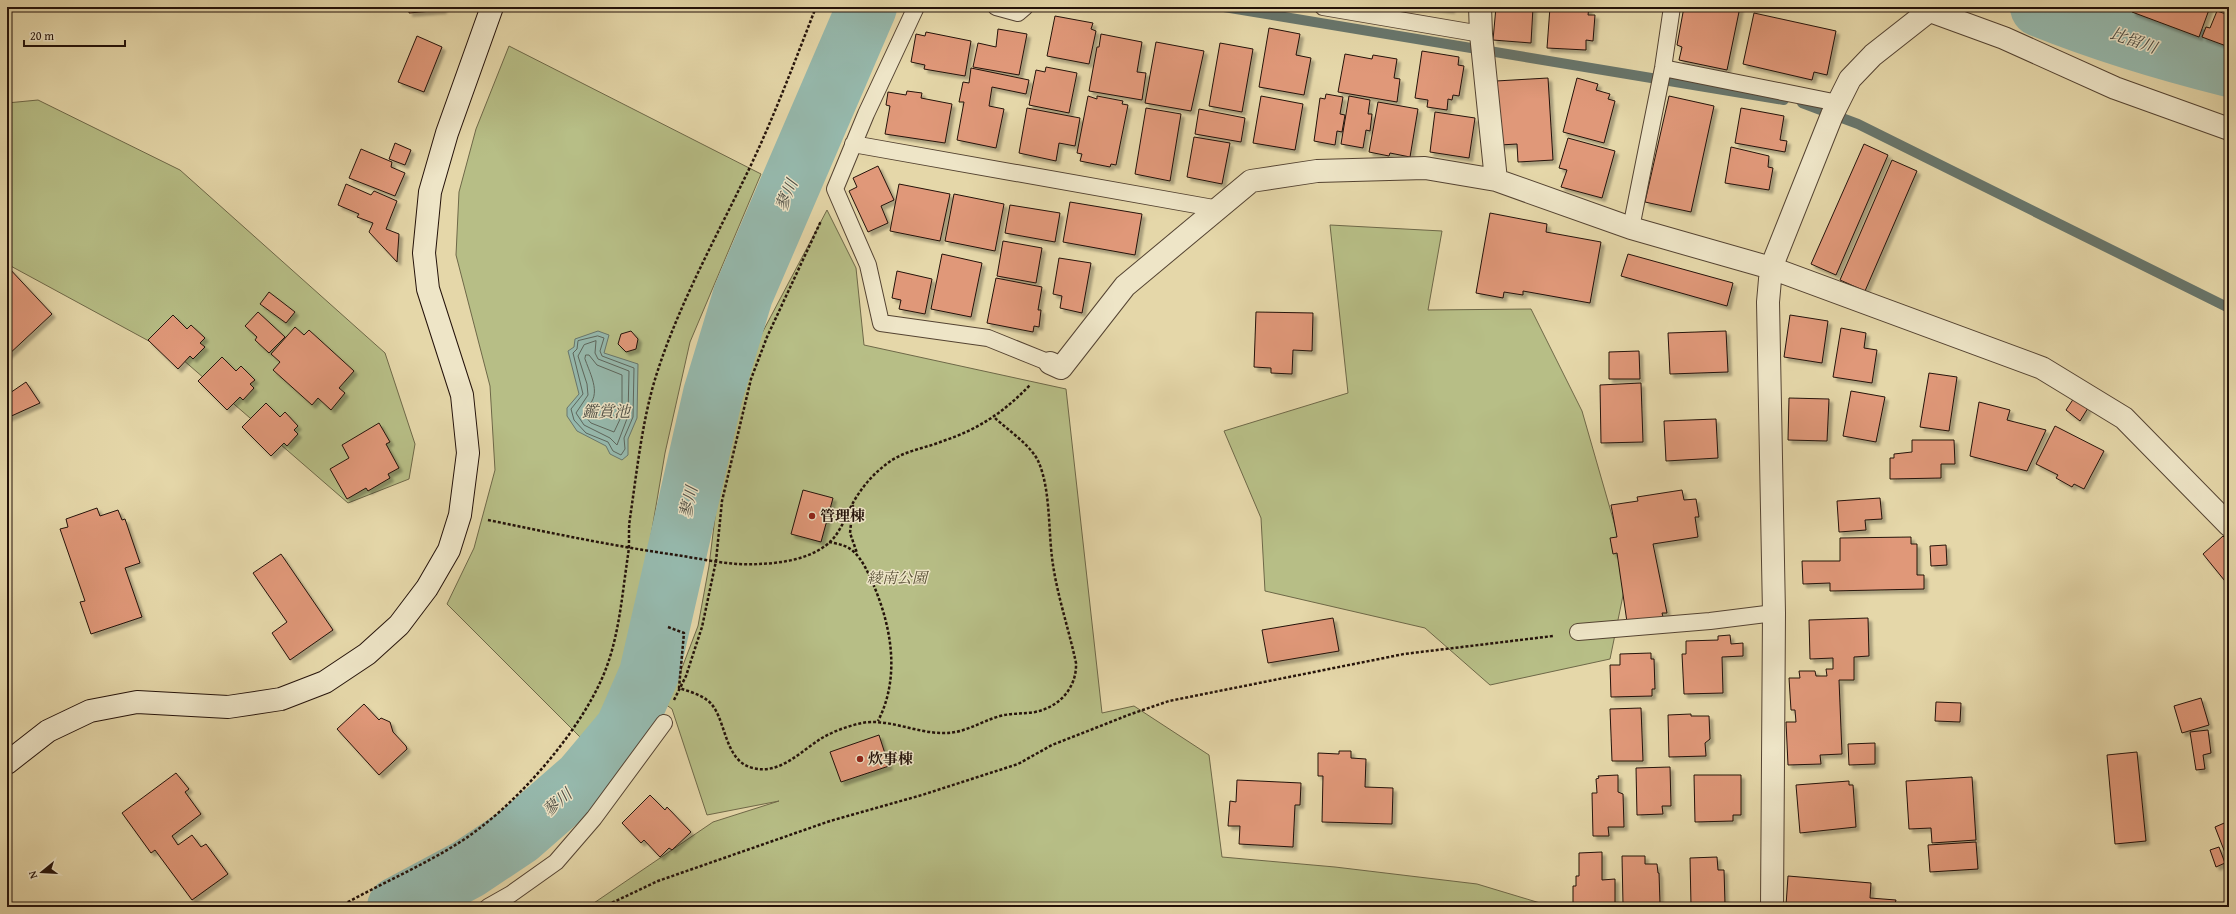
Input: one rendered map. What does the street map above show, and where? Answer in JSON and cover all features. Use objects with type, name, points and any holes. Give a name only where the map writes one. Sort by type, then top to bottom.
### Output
[{"type":"street","points":[[7,763],[48,731],[90,711],[137,702],[228,707],[281,699],[325,682],[367,654],[399,625],[427,588],[449,550],[460,515],[468,453],[462,395],[428,289],[424,253],[430,192],[447,132],[492,7]]},
{"type":"street","points":[[1480,7],[1481,34],[1496,180]]},
{"type":"street","points":[[1772,907],[1774,614],[1768,302],[1771,268],[1838,103],[1850,79],[1868,60],[1927,9],[2004,38],[2115,88],[2229,129]]},
{"type":"street","points":[[1050,363],[1061,368],[1125,286],[1251,181],[1317,171],[1425,168],[1496,180],[1631,228],[1771,268],[2042,368],[2124,418],[2229,525]]},
{"type":"lane","points":[[916,7],[853,144],[835,189],[868,265],[881,323],[988,338],[1050,363]]},
{"type":"lane","points":[[996,7],[1018,13],[1025,7]]},
{"type":"lane","points":[[1323,7],[1481,34]]},
{"type":"lane","points":[[1631,228],[1663,68],[1672,7]]},
{"type":"lane","points":[[1663,68],[1838,103]]},
{"type":"lane","points":[[853,144],[1219,209]]},
{"type":"lane","points":[[1578,632],[1774,614]]},
{"type":"lane","points":[[488,907],[511,894],[556,862],[594,818],[664,723]]},
{"type":"path","points":[[339,907],[458,844],[504,808],[564,742],[603,676],[611,651],[629,548],[629,521],[643,430],[656,376],[676,322],[780,103],[816,7]]},
{"type":"path","points":[[664,723],[679,688],[686,676],[702,627],[716,561],[722,501],[750,379],[766,337],[835,189]]},
{"type":"path","points":[[460,515],[639,550],[716,561],[758,565],[793,561],[812,554],[829,542],[842,525],[854,501],[867,481],[884,466],[899,455],[943,442],[995,418],[1019,396],[1050,363]]},
{"type":"path","points":[[679,688],[708,700],[715,712],[730,747],[739,760],[745,765],[758,769],[776,768],[823,738],[845,728],[878,721],[912,730],[956,734],[998,716],[1037,711],[1048,708],[1062,698],[1072,688],[1076,676],[1076,663],[1053,566],[1045,489],[1039,463],[1031,449],[1015,437],[995,418]]},
{"type":"path","points":[[854,501],[850,533],[861,562]]},
{"type":"path","points":[[829,542],[845,546],[855,553],[868,573],[881,604],[891,645],[892,674],[886,703],[878,721]]},
{"type":"path","points":[[668,627],[684,633],[679,688]]},
{"type":"path","points":[[604,907],[658,881],[830,821],[922,795],[1018,764],[1052,745],[1131,714],[1169,701],[1404,654],[1578,632]]},
{"type":"green space","points":[[509,46],[761,174],[690,342],[665,453],[639,606],[625,675],[607,709],[582,739],[447,604],[474,548],[495,470],[490,386],[456,255],[459,192],[476,129]]},
{"type":"green space","points":[[38,100],[180,170],[385,353],[415,444],[409,479],[348,503],[182,359],[7,264],[7,103]]},
{"type":"green space","name":"綾南公園","points":[[827,210],[856,268],[864,345],[1066,389],[1102,713],[1134,706],[1209,755],[1222,857],[1335,867],[1477,884],[1540,903],[1541,907],[588,907],[713,822],[779,801],[707,815],[672,709],[665,704],[675,686],[698,626],[709,566],[717,501],[746,376],[761,335]]},
{"type":"green space","points":[[1330,225],[1442,231],[1428,310],[1531,309],[1582,411],[1628,571],[1610,659],[1490,685],[1425,628],[1265,591],[1261,518],[1224,431],[1348,393]]},
{"type":"water","name":"鑑賞池","points":[[598,331],[609,335],[604,353],[638,364],[637,418],[628,439],[628,455],[622,460],[610,454],[606,446],[577,431],[567,416],[567,408],[579,394],[568,351],[574,347],[575,339]]},
{"type":"building","points":[[409,7],[443,7],[443,10],[409,13]]},
{"type":"building","points":[[1430,7],[1451,7],[1451,10]]},
{"type":"building","points":[[1496,7],[1533,7],[1531,43],[1493,40]]},
{"type":"building","points":[[1550,7],[1589,7],[1588,15],[1595,15],[1593,41],[1586,40],[1586,50],[1547,48]]},
{"type":"building","points":[[1684,7],[1740,7],[1727,70],[1679,60],[1682,47],[1677,45]]},
{"type":"building","points":[[2134,7],[2210,7],[2199,37],[2132,12]]},
{"type":"building","points":[[2217,11],[2229,15],[2229,47],[2202,37],[2206,27],[2210,28]]},
{"type":"building","points":[[1754,13],[1836,31],[1827,75],[1814,72],[1812,80],[1743,64]]},
{"type":"building","points":[[1055,16],[1093,23],[1091,29],[1096,31],[1089,64],[1047,56]]},
{"type":"building","points":[[1269,28],[1300,34],[1296,55],[1311,58],[1304,95],[1259,87]]},
{"type":"building","points":[[998,29],[1027,34],[1019,75],[973,67],[978,43],[996,47]]},
{"type":"building","points":[[926,32],[971,41],[965,76],[924,69],[925,65],[911,62],[916,34],[925,36]]},
{"type":"building","points":[[1101,34],[1142,42],[1137,72],[1146,73],[1142,100],[1089,91],[1097,47],[1099,47]]},
{"type":"building","points":[[417,36],[442,47],[424,92],[398,82]]},
{"type":"building","points":[[1156,42],[1204,51],[1191,111],[1145,103]]},
{"type":"building","points":[[1220,43],[1253,49],[1242,112],[1209,106]]},
{"type":"building","points":[[1422,51],[1459,57],[1458,65],[1464,66],[1459,96],[1453,95],[1452,100],[1448,99],[1447,110],[1427,107],[1428,100],[1415,98]]},
{"type":"building","points":[[1345,54],[1372,59],[1373,55],[1397,59],[1394,78],[1400,79],[1397,102],[1338,92]]},
{"type":"building","points":[[1046,67],[1077,73],[1069,113],[1029,105],[1036,70],[1045,72]]},
{"type":"building","points":[[971,68],[1029,80],[1026,94],[992,87],[989,106],[1004,109],[996,148],[957,140],[964,102],[959,102],[963,82],[969,83]]},
{"type":"building","points":[[1548,78],[1553,160],[1518,162],[1517,144],[1500,145],[1496,81]]},
{"type":"building","points":[[1577,78],[1598,84],[1596,90],[1610,94],[1608,99],[1615,101],[1604,143],[1563,132]]},
{"type":"building","points":[[907,91],[922,93],[921,98],[952,104],[945,143],[885,134],[890,106],[886,105],[888,92],[906,95]]},
{"type":"building","points":[[1326,94],[1343,97],[1340,114],[1345,115],[1342,132],[1337,131],[1335,145],[1314,141],[1320,98],[1325,99]]},
{"type":"building","points":[[1088,96],[1097,99],[1097,96],[1123,101],[1122,104],[1128,105],[1116,165],[1111,164],[1110,167],[1080,161],[1082,154],[1077,153]]},
{"type":"building","points":[[1261,96],[1303,104],[1295,150],[1253,143]]},
{"type":"building","points":[[1349,96],[1370,100],[1368,114],[1372,114],[1370,131],[1366,130],[1363,148],[1341,144]]},
{"type":"building","points":[[1669,96],[1714,106],[1691,212],[1645,202]]},
{"type":"building","points":[[1378,102],[1418,109],[1410,157],[1390,153],[1389,156],[1369,152]]},
{"type":"building","points":[[1027,108],[1080,118],[1075,146],[1059,143],[1056,161],[1019,153]]},
{"type":"building","points":[[1146,108],[1181,114],[1170,181],[1135,174]]},
{"type":"building","points":[[1741,108],[1784,116],[1780,140],[1787,141],[1785,152],[1735,143]]},
{"type":"building","points":[[1199,109],[1245,118],[1241,142],[1195,134]]},
{"type":"building","points":[[1435,112],[1475,118],[1469,158],[1430,152]]},
{"type":"building","points":[[1194,137],[1230,143],[1222,184],[1187,177]]},
{"type":"building","points":[[1568,138],[1615,151],[1602,198],[1561,187],[1567,170],[1559,168]]},
{"type":"building","points":[[395,143],[411,150],[405,165],[389,159]]},
{"type":"building","points":[[1864,144],[1888,155],[1836,275],[1811,264]]},
{"type":"building","points":[[1731,147],[1769,156],[1768,167],[1773,168],[1769,190],[1725,183]]},
{"type":"building","points":[[361,149],[392,162],[391,167],[405,173],[395,196],[349,178]]},
{"type":"building","points":[[1892,160],[1917,171],[1865,291],[1840,280]]},
{"type":"building","points":[[878,166],[894,200],[881,206],[888,223],[868,232],[849,191],[857,187],[853,178]]},
{"type":"building","points":[[346,184],[371,195],[374,191],[397,201],[386,229],[399,234],[397,262],[369,232],[373,223],[357,217],[359,214],[338,205]]},
{"type":"building","points":[[899,184],[950,194],[940,241],[890,231]]},
{"type":"building","points":[[954,194],[1004,204],[995,251],[945,241]]},
{"type":"building","points":[[1070,202],[1142,214],[1135,255],[1063,242]]},
{"type":"building","points":[[1010,205],[1060,213],[1055,242],[1005,233]]},
{"type":"building","points":[[1490,213],[1547,224],[1546,232],[1601,242],[1590,303],[1523,291],[1523,295],[1504,292],[1503,298],[1476,293]]},
{"type":"building","points":[[1003,241],[1042,248],[1036,283],[997,276]]},
{"type":"building","points":[[942,254],[982,263],[971,317],[931,309]]},
{"type":"building","points":[[1628,254],[1733,283],[1727,306],[1621,276]]},
{"type":"building","points":[[1059,258],[1091,263],[1082,313],[1060,308],[1062,296],[1053,294]]},
{"type":"building","points":[[7,266],[52,314],[7,356]]},
{"type":"building","points":[[897,271],[932,279],[925,314],[899,309],[901,300],[892,298]]},
{"type":"building","points":[[996,278],[1042,287],[1038,310],[1041,310],[1039,327],[1034,326],[1033,332],[987,323]]},
{"type":"building","points":[[269,292],[295,312],[286,323],[260,304]]},
{"type":"building","points":[[258,312],[285,337],[269,353],[255,340],[257,337],[245,326]]},
{"type":"building","points":[[1256,312],[1313,313],[1312,351],[1293,350],[1292,374],[1271,373],[1271,368],[1254,367]]},
{"type":"building","points":[[173,315],[187,329],[191,325],[205,338],[200,343],[205,347],[193,359],[190,356],[178,369],[148,340]]},
{"type":"building","points":[[1790,315],[1828,321],[1822,363],[1784,357]]},
{"type":"building","points":[[295,327],[304,335],[309,330],[354,371],[339,388],[345,393],[331,410],[318,398],[312,405],[273,370],[280,362],[271,354]]},
{"type":"building","points":[[1841,328],[1866,333],[1864,348],[1877,350],[1872,383],[1833,377]]},
{"type":"building","points":[[631,331],[638,339],[636,349],[626,352],[618,344],[621,334]]},
{"type":"building","points":[[1726,331],[1728,372],[1670,374],[1668,333]]},
{"type":"building","points":[[1639,351],[1640,379],[1609,379],[1609,352]]},
{"type":"building","points":[[222,357],[236,371],[241,366],[255,380],[250,384],[254,388],[243,400],[240,397],[227,410],[198,381]]},
{"type":"building","points":[[1929,373],[1957,377],[1949,431],[1920,427]]},
{"type":"building","points":[[26,382],[40,403],[7,418],[7,395]]},
{"type":"building","points":[[1641,383],[1643,442],[1601,443],[1600,385]]},
{"type":"building","points":[[1851,391],[1885,397],[1876,442],[1843,436]]},
{"type":"building","points":[[1789,398],[1829,399],[1827,441],[1788,440]]},
{"type":"building","points":[[2074,398],[2088,408],[2080,421],[2066,410]]},
{"type":"building","points":[[1979,402],[2010,410],[2007,420],[2046,430],[2027,471],[1970,456]]},
{"type":"building","points":[[266,403],[280,417],[285,412],[298,426],[294,430],[298,434],[287,446],[284,443],[271,456],[242,427]]},
{"type":"building","points":[[1716,419],[1718,458],[1666,461],[1664,421]]},
{"type":"building","points":[[379,423],[390,442],[386,444],[399,468],[388,474],[390,478],[368,491],[366,488],[347,499],[330,469],[349,458],[342,445]]},
{"type":"building","points":[[2055,426],[2104,451],[2084,489],[2074,484],[2072,487],[2056,478],[2058,475],[2036,464]]},
{"type":"building","points":[[1912,440],[1954,440],[1955,464],[1941,464],[1941,478],[1890,479],[1890,458],[1894,458],[1894,454],[1912,452]]},
{"type":"building","name":"管理棟","points":[[803,490],[833,498],[821,542],[791,534]]},
{"type":"building","points":[[1682,490],[1684,500],[1696,499],[1699,517],[1695,517],[1698,537],[1653,544],[1667,613],[1662,613],[1663,617],[1627,622],[1617,553],[1613,554],[1610,538],[1617,537],[1611,505],[1638,501],[1637,497]]},
{"type":"building","points":[[1880,498],[1882,519],[1865,520],[1866,530],[1839,532],[1837,501]]},
{"type":"building","points":[[97,508],[100,516],[118,510],[122,520],[125,519],[140,563],[125,568],[142,617],[91,634],[80,602],[85,601],[60,529],[68,527],[66,519]]},
{"type":"building","points":[[2223,536],[2229,542],[2229,586],[2203,554]]},
{"type":"building","points":[[1911,537],[1911,544],[1917,544],[1917,575],[1924,575],[1924,589],[1830,591],[1830,583],[1803,584],[1802,561],[1840,561],[1840,538]]},
{"type":"building","points":[[1946,545],[1947,565],[1931,566],[1930,546]]},
{"type":"building","points":[[281,554],[333,630],[290,660],[272,633],[287,622],[253,573]]},
{"type":"building","points":[[1333,618],[1339,651],[1268,663],[1262,630]]},
{"type":"building","points":[[1868,618],[1869,656],[1854,657],[1854,680],[1839,680],[1842,754],[1820,755],[1821,764],[1788,765],[1786,722],[1796,722],[1795,710],[1791,710],[1789,678],[1800,678],[1799,671],[1815,671],[1816,676],[1827,676],[1826,669],[1833,669],[1833,658],[1810,659],[1809,620]]},
{"type":"building","points":[[1730,635],[1731,644],[1743,643],[1743,656],[1722,657],[1723,693],[1684,694],[1682,654],[1686,654],[1686,641],[1718,640],[1718,636]]},
{"type":"building","points":[[1651,653],[1651,659],[1654,659],[1655,689],[1652,689],[1652,696],[1611,697],[1610,665],[1620,665],[1620,654]]},
{"type":"building","points":[[2201,698],[2209,725],[2182,733],[2174,706]]},
{"type":"building","points":[[1936,702],[1961,703],[1960,722],[1935,721]]},
{"type":"building","points":[[364,704],[379,720],[381,718],[390,722],[393,732],[407,749],[379,775],[337,729]]},
{"type":"building","points":[[1641,708],[1643,761],[1612,761],[1610,709]]},
{"type":"building","points":[[1691,714],[1691,716],[1709,716],[1710,739],[1705,743],[1706,756],[1669,757],[1668,715]]},
{"type":"building","points":[[2208,730],[2211,753],[2203,755],[2205,769],[2196,770],[2190,732]]},
{"type":"building","name":"炊事棟","points":[[879,735],[889,766],[841,782],[830,752]]},
{"type":"building","points":[[1875,743],[1875,764],[1849,765],[1848,744]]},
{"type":"building","points":[[1339,751],[1351,751],[1351,758],[1366,759],[1365,787],[1393,788],[1392,824],[1322,822],[1323,776],[1318,776],[1318,753],[1339,754]]},
{"type":"building","points":[[2137,752],[2146,841],[2115,844],[2107,755]]},
{"type":"building","points":[[1670,767],[1671,806],[1662,806],[1663,814],[1637,815],[1636,768]]},
{"type":"building","points":[[176,773],[189,789],[185,792],[201,814],[172,836],[178,845],[192,835],[201,847],[206,844],[228,874],[192,900],[155,850],[151,853],[122,813]]},
{"type":"building","points":[[1618,775],[1618,792],[1623,794],[1624,827],[1608,827],[1609,836],[1593,836],[1592,793],[1597,793],[1596,779],[1599,778],[1598,776]]},
{"type":"building","points":[[1694,775],[1741,775],[1741,815],[1733,815],[1733,821],[1695,822]]},
{"type":"building","points":[[1972,777],[1976,840],[1932,843],[1931,828],[1909,829],[1906,781]]},
{"type":"building","points":[[1237,780],[1301,783],[1300,805],[1295,805],[1293,847],[1239,844],[1240,826],[1228,826],[1230,801],[1236,802]]},
{"type":"building","points":[[1849,781],[1849,785],[1853,785],[1856,827],[1800,833],[1796,785]]},
{"type":"building","points":[[650,795],[665,810],[667,807],[691,832],[672,850],[669,848],[660,857],[644,840],[641,843],[622,823]]},
{"type":"building","points":[[2229,821],[2229,863],[2215,827]]},
{"type":"building","points":[[1976,842],[1978,869],[1930,872],[1928,845]]},
{"type":"building","points":[[2219,847],[2225,863],[2216,867],[2210,850]]},
{"type":"building","points":[[1602,852],[1602,880],[1615,879],[1615,903],[1573,904],[1573,886],[1576,886],[1576,876],[1579,876],[1579,853]]},
{"type":"building","points":[[1622,856],[1645,856],[1645,864],[1657,864],[1659,873],[1660,904],[1623,904]]},
{"type":"building","points":[[1717,857],[1718,870],[1724,870],[1725,904],[1691,905],[1690,858]]},
{"type":"building","points":[[1788,876],[1871,883],[1870,898],[1896,900],[1895,904],[1902,905],[1901,907],[1786,906]]},
{"type":"waterway","name":"蓼川","points":[[397,907],[468,869],[519,835],[583,779],[625,729],[649,674],[713,394],[743,295],[867,7]]},
{"type":"waterway","points":[[1224,7],[1784,100]]},
{"type":"waterway","name":"比留川","points":[[2040,7],[2087,25],[2134,40],[2229,67]]},
{"type":"waterway","points":[[1802,103],[1858,124],[2229,308]]},
{"type":"place","name":"管理棟","points":[[812,516]]},
{"type":"place","name":"炊事棟","points":[[860,759]]}]
